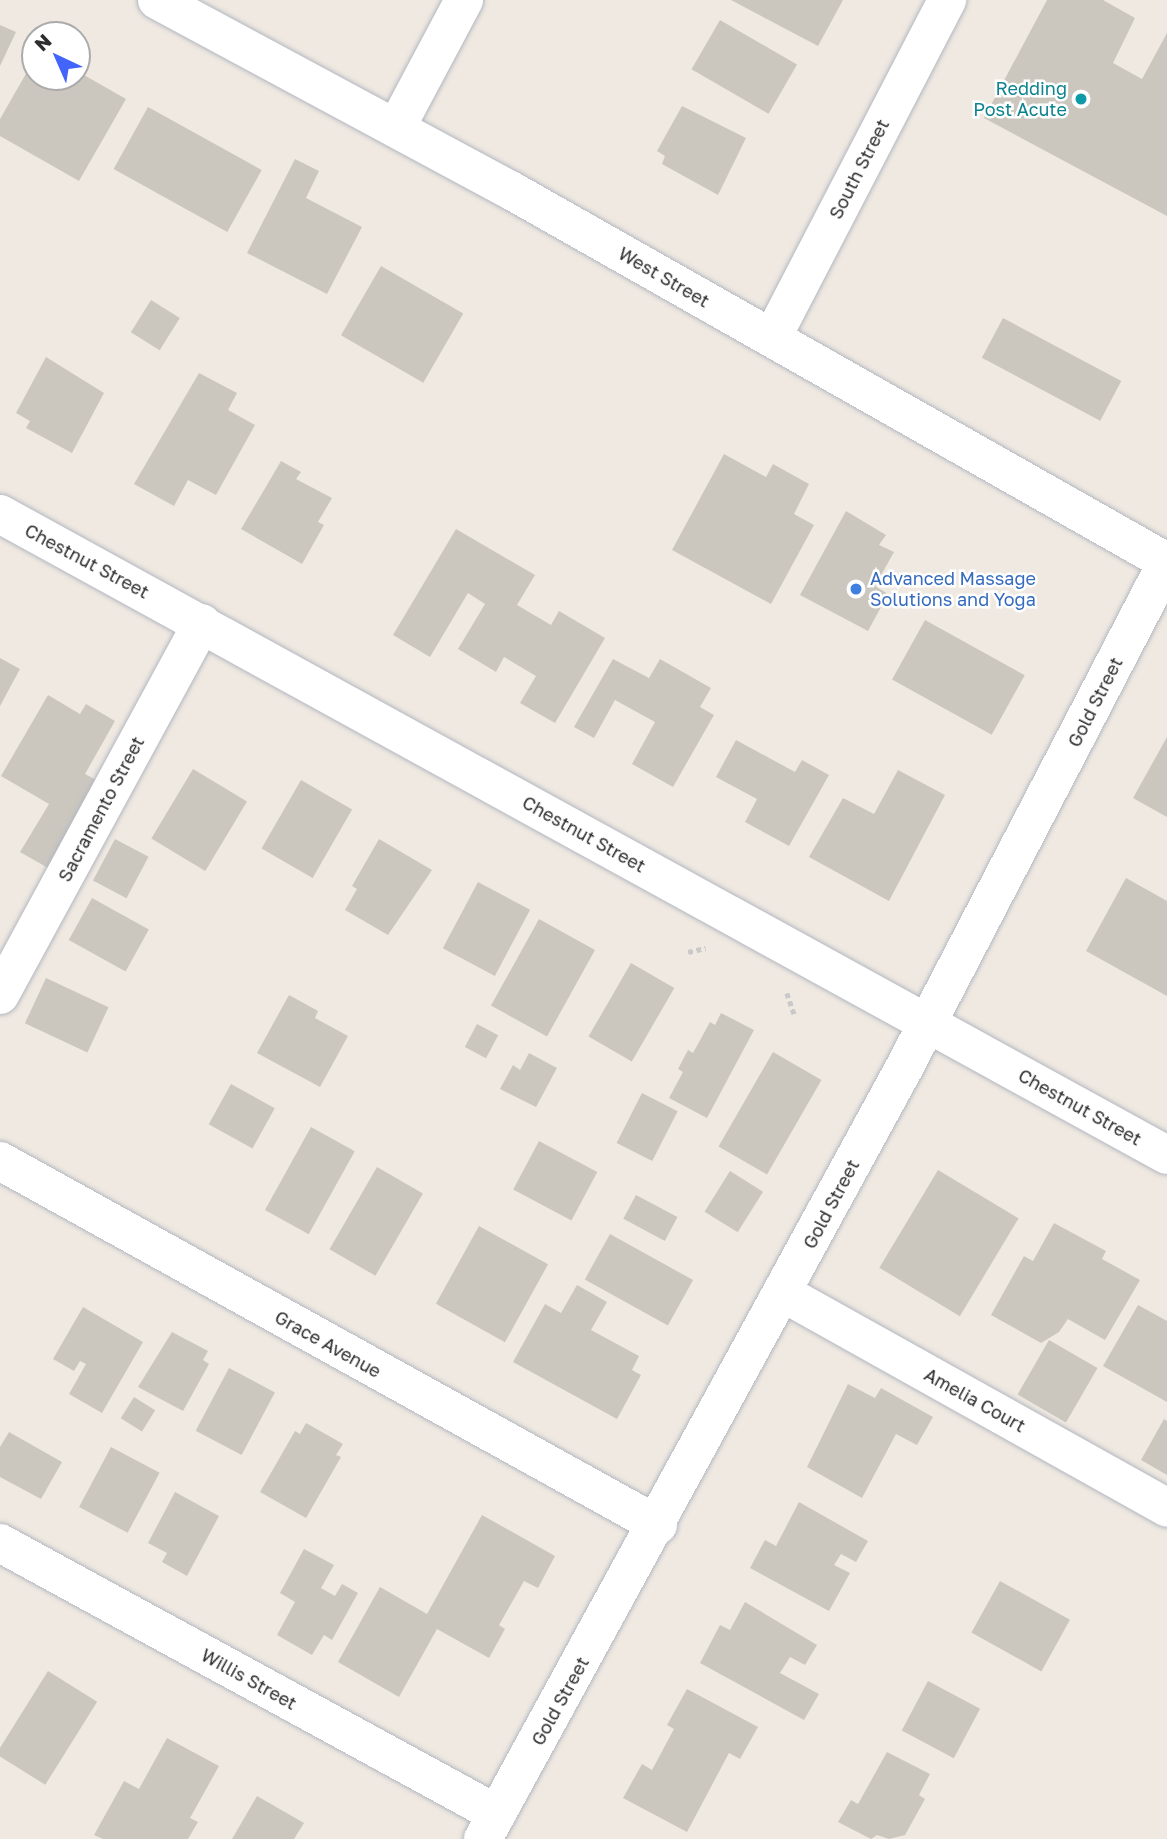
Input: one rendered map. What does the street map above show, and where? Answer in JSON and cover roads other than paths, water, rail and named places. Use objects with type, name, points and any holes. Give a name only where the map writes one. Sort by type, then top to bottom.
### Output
[{"type":"street","name":"West Street","points":[[157,0],[396,128],[1167,562]]},
{"type":"street","points":[[396,128],[464,0]]},
{"type":"street","name":"South Street","points":[[772,338],[947,0]]},
{"type":"street","name":"Chestnut Street","points":[[0,514],[1167,1155]]},
{"type":"street","name":"Gold Street","points":[[490,1827],[658,1525],[928,1023],[1167,562]]},
{"type":"street","name":"Sacramento Street","points":[[0,995],[202,623]]},
{"type":"street","name":"Grace Avenue","points":[[0,1161],[658,1525]]},
{"type":"street","name":"Amelia Court","points":[[783,1293],[1167,1508]]},
{"type":"street","name":"Willis Street","points":[[0,1543],[490,1827]]},
{"type":"place","name":"Redding Post Acute","points":[[1081,99]]},
{"type":"place","name":"Advanced Massage Solutions and Yoga","points":[[856,589]]}]
